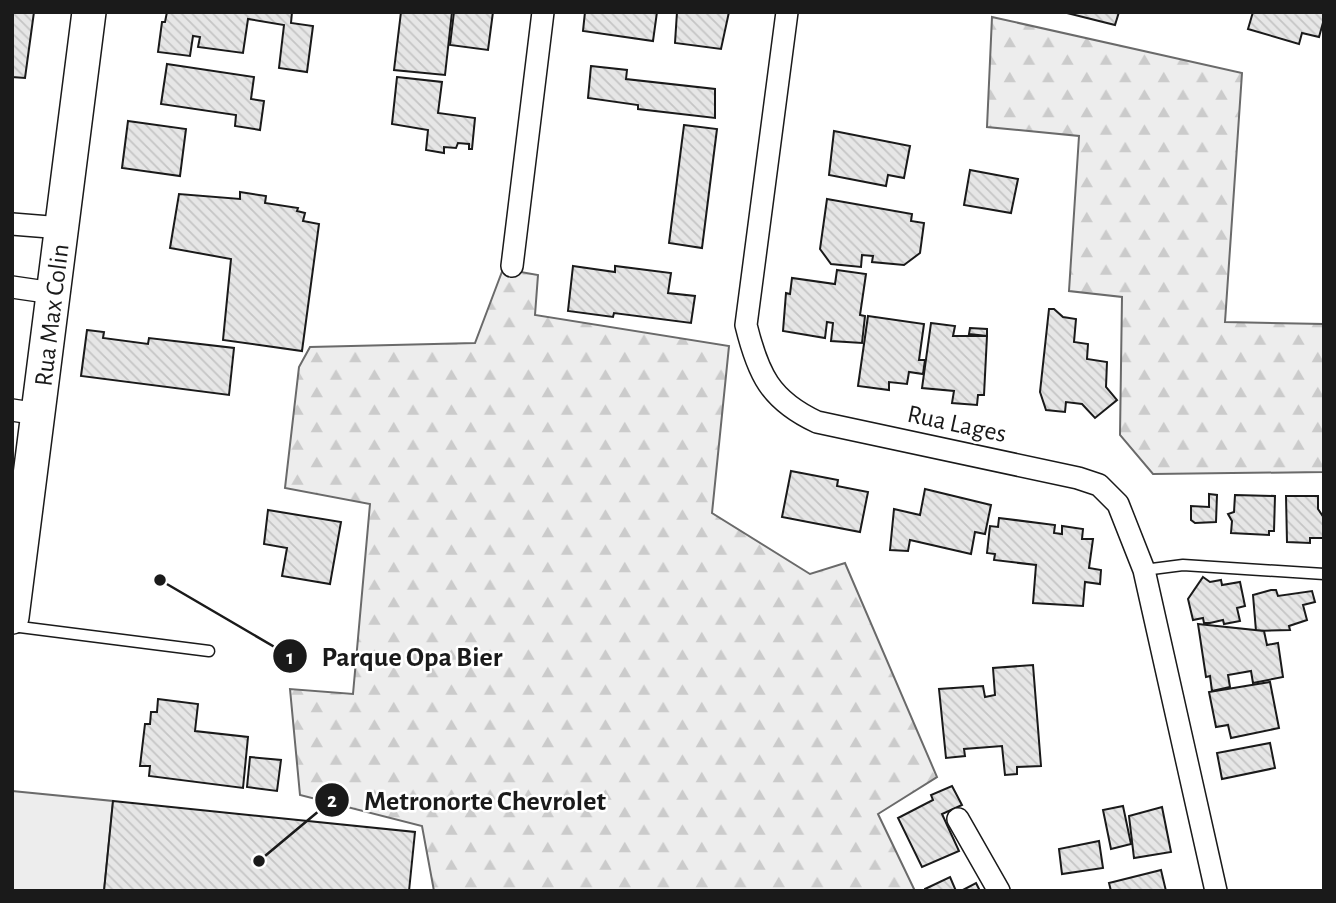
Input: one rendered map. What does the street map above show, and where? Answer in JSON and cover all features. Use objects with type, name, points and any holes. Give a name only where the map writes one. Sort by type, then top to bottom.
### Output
[{"type":"main road","name":"Rua Max Colin","points":[[12,617],[25,412],[53,293],[89,12]]},
{"type":"street","points":[[512,266],[543,12]]},
{"type":"street","name":"Rua Lages","points":[[787,12],[747,325],[754,357],[769,387],[791,410],[817,422],[1078,478],[1099,485],[1118,504],[1144,570],[1216,891]]},
{"type":"street","points":[[12,224],[62,228]]},
{"type":"street","points":[[12,287],[53,293]]},
{"type":"street","points":[[958,819],[999,891]]},
{"type":"lane","points":[[1144,570],[1184,565],[1324,574]]},
{"type":"lane","points":[[12,626],[209,651]]},
{"type":"green space","points":[[992,17],[1242,73],[1225,322],[1324,324],[1324,472],[1153,474],[1120,435],[1122,297],[1069,291],[1079,136],[987,127]]},
{"type":"green space","points":[[503,269],[538,275],[535,315],[729,346],[712,513],[810,574],[845,563],[937,777],[878,814],[915,891],[434,891],[422,826],[300,795],[290,689],[353,694],[370,504],[285,488],[299,367],[310,347],[475,343]]},
{"type":"shaded area","points":[[12,791],[113,801],[104,891],[12,891]]},
{"type":"building","points":[[12,12],[34,12],[25,78],[12,77]]},
{"type":"building","points":[[167,12],[292,12],[291,23],[313,26],[307,72],[279,68],[284,25],[248,19],[243,53],[198,47],[200,37],[193,36],[190,56],[158,52],[162,22],[165,22]]},
{"type":"building","points":[[401,12],[452,12],[445,75],[394,70]]},
{"type":"building","points":[[454,12],[493,12],[488,50],[450,45]]},
{"type":"building","points":[[585,12],[657,12],[653,41],[583,31]]},
{"type":"building","points":[[677,12],[729,12],[721,49],[675,43]]},
{"type":"building","points":[[1063,12],[1119,12],[1115,25]]},
{"type":"building","points":[[1253,12],[1324,12],[1324,19],[1319,37],[1302,33],[1299,44],[1248,29]]},
{"type":"building","points":[[167,64],[254,77],[251,99],[264,101],[260,130],[235,126],[236,115],[161,104]]},
{"type":"building","points":[[591,66],[627,70],[626,79],[715,89],[715,118],[638,109],[638,105],[588,98]]},
{"type":"building","points":[[397,77],[442,82],[438,113],[475,118],[472,149],[469,149],[469,144],[458,143],[456,148],[444,147],[444,153],[426,150],[428,130],[392,124]]},
{"type":"building","points":[[128,121],[186,129],[180,176],[122,168]]},
{"type":"building","points":[[684,125],[717,129],[702,248],[669,243]]},
{"type":"building","points":[[834,131],[910,146],[904,178],[888,175],[886,186],[829,175]]},
{"type":"building","points":[[970,170],[1018,179],[1011,213],[964,205]]},
{"type":"building","points":[[240,192],[266,196],[265,203],[298,208],[297,211],[305,213],[303,221],[319,224],[302,351],[223,340],[231,259],[170,248],[179,194],[240,199]]},
{"type":"building","points":[[827,199],[912,214],[911,221],[924,223],[920,253],[904,265],[872,262],[873,256],[862,255],[861,267],[831,264],[820,249]]},
{"type":"building","points":[[573,266],[615,272],[615,266],[671,273],[668,293],[695,296],[691,323],[614,313],[613,317],[568,311]]},
{"type":"building","points":[[837,270],[866,274],[860,315],[865,316],[862,343],[831,341],[833,323],[827,322],[825,338],[783,331],[786,293],[790,294],[792,278],[835,284]]},
{"type":"building","points":[[1049,309],[1054,309],[1063,317],[1076,319],[1074,342],[1088,344],[1087,359],[1107,362],[1106,387],[1117,400],[1095,418],[1082,404],[1066,402],[1065,412],[1046,410],[1040,392]]},
{"type":"building","points":[[868,316],[924,324],[919,360],[925,360],[923,374],[909,372],[907,384],[889,382],[889,390],[858,386]]},
{"type":"building","points":[[931,323],[955,326],[953,336],[987,336],[984,395],[978,395],[977,405],[952,403],[954,391],[922,388]]},
{"type":"building","points":[[970,328],[987,329],[987,336],[969,334]]},
{"type":"building","points":[[87,330],[104,332],[103,338],[148,344],[149,338],[234,348],[229,395],[81,376]]},
{"type":"building","points":[[791,471],[838,480],[837,486],[868,492],[860,532],[782,517]]},
{"type":"building","points":[[925,489],[991,505],[985,534],[975,532],[971,554],[910,540],[908,551],[890,550],[894,509],[920,515]]},
{"type":"building","points":[[1209,494],[1217,495],[1216,522],[1195,523],[1191,520],[1191,506],[1209,507]]},
{"type":"building","points":[[1235,495],[1275,496],[1274,531],[1269,531],[1269,535],[1231,533],[1232,521],[1228,514],[1234,512]]},
{"type":"building","points":[[1286,496],[1318,496],[1318,509],[1324,518],[1324,538],[1310,538],[1310,543],[1287,542]]},
{"type":"building","points":[[268,510],[341,522],[330,584],[282,576],[287,548],[264,544]]},
{"type":"building","points":[[999,518],[1055,525],[1054,533],[1062,534],[1062,526],[1083,529],[1082,539],[1093,539],[1089,568],[1101,570],[1100,584],[1085,582],[1083,606],[1033,603],[1036,565],[994,560],[995,554],[987,553],[990,526],[998,527]]},
{"type":"building","points":[[1203,577],[1210,582],[1221,580],[1222,585],[1240,582],[1245,606],[1237,608],[1240,621],[1224,624],[1223,620],[1204,623],[1203,618],[1193,620],[1188,599]]},
{"type":"building","points":[[1276,590],[1278,596],[1312,591],[1315,602],[1303,605],[1307,620],[1289,626],[1290,630],[1256,631],[1253,595]]},
{"type":"building","points":[[1198,624],[1264,631],[1267,645],[1278,643],[1283,677],[1253,683],[1251,671],[1228,675],[1230,687],[1212,691],[1210,676],[1206,677]]},
{"type":"building","points":[[1033,665],[1041,766],[1017,767],[1017,774],[1005,775],[1002,746],[964,749],[965,756],[946,758],[939,689],[983,686],[985,697],[995,695],[993,668]]},
{"type":"building","points":[[1270,682],[1279,728],[1231,738],[1228,725],[1216,727],[1209,692]]},
{"type":"building","points":[[158,699],[198,704],[195,731],[248,737],[243,788],[149,776],[150,766],[140,766],[145,724],[150,724],[151,712],[157,712]]},
{"type":"building","points":[[1270,743],[1275,768],[1222,779],[1217,753]]},
{"type":"building","points":[[250,757],[281,760],[277,791],[247,787]]},
{"type":"building","points":[[952,786],[962,805],[942,814],[959,851],[922,867],[898,818],[933,800],[931,795]]},
{"type":"building","points":[[113,801],[415,832],[409,891],[104,891]]},
{"type":"building","points":[[1123,806],[1131,844],[1111,849],[1103,810]]},
{"type":"building","points":[[1162,807],[1171,852],[1134,858],[1129,816]]},
{"type":"building","points":[[1099,841],[1103,868],[1062,874],[1059,849]]},
{"type":"building","points":[[1161,870],[1166,891],[1111,891],[1109,883]]},
{"type":"building","points":[[950,877],[956,891],[925,891],[925,889]]},
{"type":"building","points":[[976,883],[980,891],[961,891]]},
{"type":"place","name":"Parque Opa Bier","points":[[160,580]]},
{"type":"place","name":"Metronorte Chevrolet","points":[[259,861]]}]
